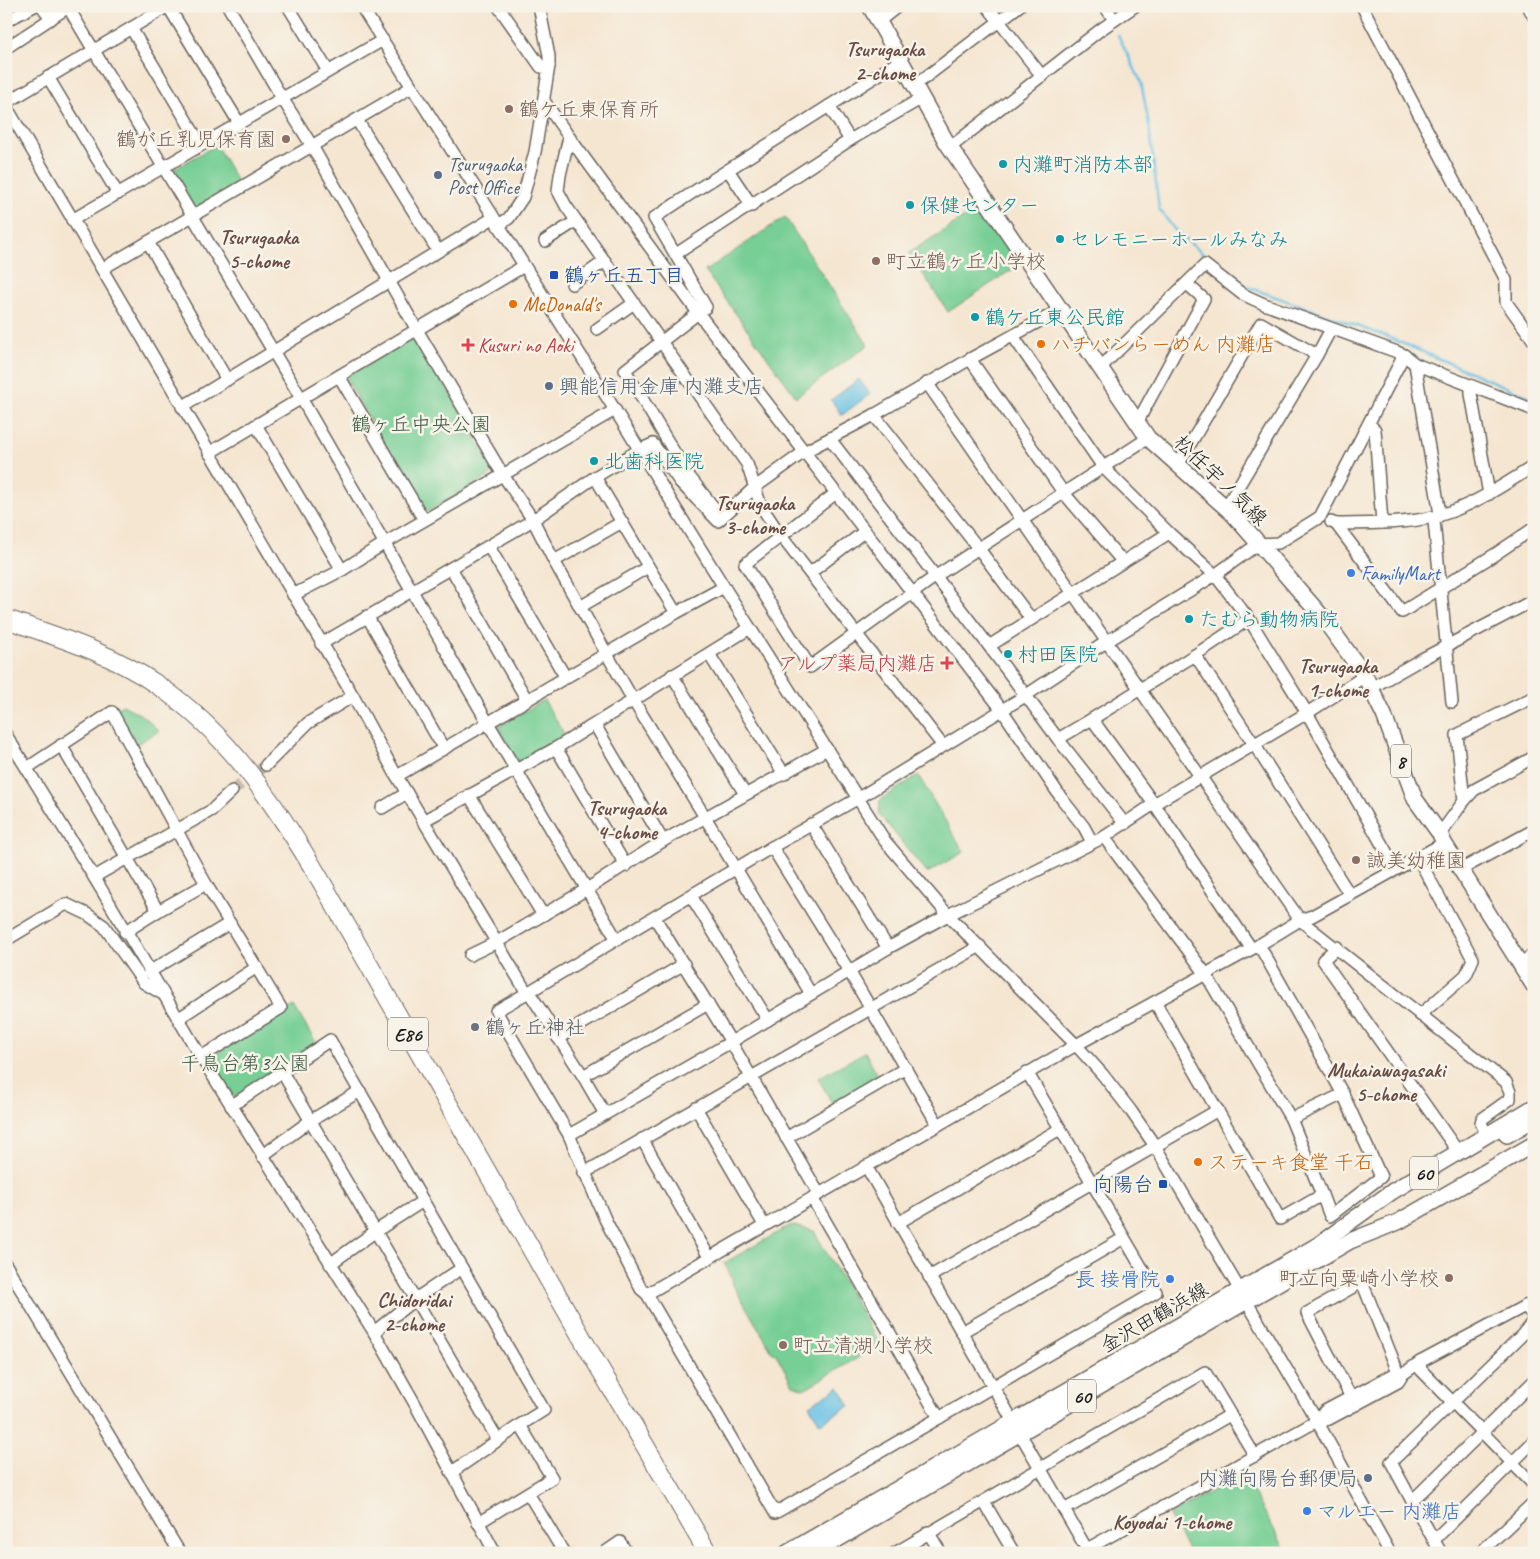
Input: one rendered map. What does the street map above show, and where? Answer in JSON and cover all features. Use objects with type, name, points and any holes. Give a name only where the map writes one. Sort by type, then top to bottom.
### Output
[{"type":"highway","name":"E86","points":[[6,620],[79,644],[125,666],[156,684],[191,712],[226,746],[252,776],[286,823],[321,881],[586,1345],[708,1553]]},
{"type":"main road","name":"松任宇ノ気線","points":[[870,6],[947,143],[1148,438],[1226,507],[1323,618],[1368,682],[1384,715],[1415,799],[1534,986]]},
{"type":"main road","name":"金沢田鶴浜線","points":[[1243,1296],[1393,1191],[1534,1107]]},
{"type":"main road","points":[[1350,1241],[1392,1210],[1534,1119]]},
{"type":"main road","points":[[1318,1245],[1392,1210],[1534,1133]]},
{"type":"main road","name":"金沢田鶴浜線","points":[[787,1553],[1016,1427],[1243,1296],[1350,1241],[1398,1222],[1534,1144]]},
{"type":"main road","name":"金沢田鶴浜線","points":[[814,1553],[1016,1427]]},
{"type":"street","points":[[6,21],[34,6]]},
{"type":"street","points":[[42,6],[51,19]]},
{"type":"street","points":[[239,123],[168,6],[6,104],[72,220],[353,696],[423,821],[528,993],[583,1076],[605,1114]]},
{"type":"street","points":[[228,6],[312,146],[417,330],[503,475],[533,520],[554,562],[633,700],[811,994]]},
{"type":"street","points":[[288,6],[328,71]]},
{"type":"street","points":[[361,6],[885,841],[948,915],[1076,1045],[1109,1082],[1155,1146],[1317,1421],[1389,1552]]},
{"type":"street","points":[[498,6],[540,67],[549,66]]},
{"type":"street","points":[[182,407],[438,251],[496,222],[510,218],[523,197],[534,152],[549,66],[549,56],[539,6]]},
{"type":"street","points":[[878,22],[898,6]]},
{"type":"street","points":[[988,6],[1042,76]]},
{"type":"street","points":[[676,254],[752,206],[918,92],[1019,6]]},
{"type":"street","points":[[1105,6],[1114,20]]},
{"type":"street","points":[[947,143],[957,142],[1072,51],[1135,6]]},
{"type":"street","points":[[1362,6],[1506,280],[1506,302],[1534,341]]},
{"type":"street","points":[[1528,6],[1534,17]]},
{"type":"street","points":[[6,48],[69,7],[301,398],[488,723],[618,940]]},
{"type":"street","points":[[131,28],[201,145]]},
{"type":"street","points":[[72,220],[383,40]]},
{"type":"street","points":[[722,517],[688,475],[625,370],[706,308],[654,218],[900,61]]},
{"type":"street","points":[[48,78],[118,194]]},
{"type":"street","points":[[102,269],[412,88]]},
{"type":"street","points":[[544,101],[699,314],[1002,710],[1062,799],[1084,827],[1092,842]]},
{"type":"street","points":[[829,106],[850,140]]},
{"type":"street","points":[[357,120],[438,251]]},
{"type":"street","points":[[569,137],[558,191],[576,220],[747,464],[760,506],[943,746]]},
{"type":"street","points":[[728,170],[752,206]]},
{"type":"street","points":[[545,241],[576,220]]},
{"type":"street","points":[[148,242],[227,380]]},
{"type":"street","points":[[572,284],[605,261]]},
{"type":"street","points":[[1100,368],[1206,265],[1242,294],[1404,355],[1415,364],[1534,410]]},
{"type":"street","points":[[209,453],[524,266]]},
{"type":"street","points":[[1138,423],[1204,299],[1187,284]]},
{"type":"street","points":[[597,329],[634,303]]},
{"type":"street","points":[[1178,465],[1270,306]]},
{"type":"street","points":[[321,644],[411,590],[489,547],[533,520],[595,477],[652,444],[680,482],[718,521],[754,488],[804,452],[874,415],[927,383],[1060,310]]},
{"type":"street","points":[[1261,323],[1317,355]]},
{"type":"street","points":[[1226,507],[1331,329]]},
{"type":"street","points":[[1013,336],[1103,467],[1216,575],[1248,619],[1307,713],[1396,869]]},
{"type":"street","points":[[1027,1072],[1156,1292],[775,1513],[647,1294],[641,1289],[604,1219],[569,1135],[496,1011],[811,824],[857,799],[1026,696],[1106,642],[1216,575],[1258,544],[1278,543],[1320,517],[1404,355]]},
{"type":"street","points":[[970,359],[1063,492],[1123,562]]},
{"type":"street","points":[[1415,364],[1440,514]]},
{"type":"street","points":[[339,376],[424,520]]},
{"type":"street","points":[[927,383],[1300,920],[1337,947],[1506,1082],[1511,1095],[1510,1099],[1482,1119],[1481,1126],[1487,1135]]},
{"type":"street","points":[[1471,386],[1470,394],[1489,494]]},
{"type":"street","points":[[293,595],[342,570],[384,543],[615,410]]},
{"type":"street","points":[[874,415],[1031,619]]},
{"type":"street","points":[[1369,424],[1375,430],[1382,523]]},
{"type":"street","points":[[256,425],[342,570]]},
{"type":"street","points":[[836,493],[745,564],[810,667],[936,576],[1148,438]]},
{"type":"street","points":[[830,439],[1125,824]]},
{"type":"street","points":[[1320,517],[1336,524],[1382,523],[1449,513],[1489,494],[1534,466]]},
{"type":"street","points":[[595,477],[676,613]]},
{"type":"street","points":[[1440,514],[1434,521],[1452,702]]},
{"type":"street","points":[[554,562],[622,522]]},
{"type":"street","points":[[1336,524],[1402,612],[1534,528]]},
{"type":"street","points":[[810,573],[865,531]]},
{"type":"street","points":[[989,646],[1169,532]]},
{"type":"street","points":[[489,547],[566,678]]},
{"type":"street","points":[[580,607],[648,566]]},
{"type":"street","points":[[451,568],[527,700]]},
{"type":"street","points":[[397,776],[676,613],[724,587]]},
{"type":"street","points":[[569,1135],[888,948],[948,915],[1104,837],[1154,804],[1307,713],[1447,645],[1534,600]]},
{"type":"street","points":[[367,616],[444,749]]},
{"type":"street","points":[[1058,739],[1195,655],[1248,619]]},
{"type":"street","points":[[423,821],[595,725],[672,675],[710,654],[750,628]]},
{"type":"street","points":[[710,654],[784,774]]},
{"type":"street","points":[[1195,655],[1350,895]]},
{"type":"street","points":[[672,675],[745,794]]},
{"type":"street","points":[[266,765],[308,723],[353,696]]},
{"type":"street","points":[[1464,801],[1457,735],[1534,697]]},
{"type":"street","points":[[27,768],[112,712],[206,884],[281,1008],[201,1057]]},
{"type":"street","points":[[1092,718],[1255,946],[1342,1094],[1381,1177],[1330,1216],[1291,1119],[1205,973],[1104,837]]},
{"type":"street","points":[[595,725],[663,841]]},
{"type":"street","points":[[6,734],[94,877],[162,994],[179,1018],[262,1156],[374,1332],[495,1553]]},
{"type":"street","points":[[61,745],[158,911]]},
{"type":"street","points":[[556,748],[626,866]]},
{"type":"street","points":[[470,955],[497,942],[626,866],[663,841],[827,749]]},
{"type":"street","points":[[647,1294],[1027,1072],[1300,920],[1312,916],[1418,858],[1442,839],[1464,801],[1474,790],[1534,757]]},
{"type":"street","points":[[94,877],[127,860],[212,810],[232,791]]},
{"type":"street","points":[[382,808],[407,793]]},
{"type":"street","points":[[469,795],[543,915]]},
{"type":"street","points":[[811,824],[888,948]]},
{"type":"street","points":[[1460,870],[1534,830]]},
{"type":"street","points":[[772,847],[849,971],[938,1125]]},
{"type":"street","points":[[1418,858],[1473,959],[1466,975],[1420,1015]]},
{"type":"street","points":[[125,932],[206,884]]},
{"type":"street","points":[[691,896],[768,1020]]},
{"type":"street","points":[[6,940],[66,904],[87,914],[104,926],[144,983],[162,994]]},
{"type":"street","points":[[655,918],[708,1004],[786,1138],[815,1196],[938,1418]]},
{"type":"street","points":[[149,972],[230,923]]},
{"type":"street","points":[[584,1173],[980,946]]},
{"type":"street","points":[[1337,947],[1323,960],[1454,1146]]},
{"type":"street","points":[[1519,964],[1534,954]]},
{"type":"street","points":[[558,1038],[684,964]]},
{"type":"street","points":[[179,1018],[257,967]]},
{"type":"street","points":[[1155,1002],[1280,1219],[1322,1195]]},
{"type":"street","points":[[583,1076],[708,1004]]},
{"type":"street","points":[[231,1106],[330,1040],[544,1410],[452,1472]]},
{"type":"street","points":[[786,1138],[906,1068]]},
{"type":"street","points":[[282,1072],[498,1440]]},
{"type":"street","points":[[262,1156],[310,1121],[360,1091]]},
{"type":"street","points":[[1291,1119],[1342,1094]]},
{"type":"street","points":[[696,1108],[764,1225]]},
{"type":"street","points":[[929,1277],[1218,1110]]},
{"type":"street","points":[[898,1223],[1060,1129]]},
{"type":"street","points":[[642,1139],[709,1257]]},
{"type":"street","points":[[866,1166],[1088,1551],[1317,1421],[1329,1419],[1353,1401],[1398,1382],[1400,1373],[1362,1282],[1307,1313],[1353,1401]]},
{"type":"street","points":[[330,1264],[376,1231],[423,1201]]},
{"type":"street","points":[[962,1332],[1124,1238]]},
{"type":"street","points":[[6,1265],[180,1553]]},
{"type":"street","points":[[374,1332],[415,1299],[462,1268]]},
{"type":"street","points":[[1400,1373],[1525,1306],[1534,1316]]},
{"type":"street","points":[[1441,1553],[1391,1462],[1522,1335],[1534,1320]]},
{"type":"street","points":[[1420,1362],[1421,1370],[1534,1485]]},
{"type":"street","points":[[895,1553],[1204,1372],[1255,1456]]},
{"type":"street","points":[[1412,1501],[1534,1381]]},
{"type":"street","points":[[1064,1510],[1230,1415]]},
{"type":"street","points":[[478,1523],[552,1478],[520,1425]]},
{"type":"street","points":[[1434,1540],[1534,1441]]},
{"type":"street","points":[[528,1493],[564,1553]]},
{"type":"street","points":[[984,1502],[1014,1553]]},
{"type":"street","points":[[1480,1553],[1534,1502]]},
{"type":"street","points":[[928,1532],[941,1553]]},
{"type":"street","points":[[604,1553],[620,1542],[627,1553]]},
{"type":"green space","points":[[216,145],[239,185],[194,211],[171,171]]},
{"type":"green space","points":[[983,205],[1022,263],[948,312],[909,253]]},
{"type":"green space","points":[[785,217],[868,345],[796,397],[705,271]]},
{"type":"green space","name":"鶴ヶ丘中央公園","points":[[416,336],[496,472],[425,513],[345,377]]},
{"type":"green space","points":[[544,700],[566,737],[519,764],[498,727]]},
{"type":"green space","points":[[123,705],[143,716],[159,731],[137,744],[115,709]]},
{"type":"green space","points":[[918,775],[964,852],[927,873],[879,814],[880,800]]},
{"type":"green space","name":"千鳥台第3公園","points":[[294,1006],[317,1045],[235,1098],[210,1057]]},
{"type":"green space","points":[[865,1052],[880,1079],[833,1105],[818,1078]]},
{"type":"green space","points":[[791,1225],[814,1231],[880,1345],[804,1389],[793,1385],[733,1285],[732,1278],[724,1263]]},
{"type":"green space","points":[[1243,1473],[1287,1553],[1190,1553],[1169,1516]]},
{"type":"water","points":[[859,379],[870,394],[842,415],[831,400]]},
{"type":"water","points":[[839,1387],[850,1406],[820,1423],[809,1405]]},
{"type":"waterway","points":[[1118,35],[1141,82],[1149,125],[1159,209],[1175,230],[1212,262],[1248,287],[1385,336],[1534,399]]},
{"type":"tunnel","points":[[232,791],[266,765]]},
{"type":"place","name":"鶴ケ丘東保育所","points":[[509,109]]},
{"type":"place","name":"鶴が丘乳児保育園","points":[[286,139]]},
{"type":"place","name":"内灘町消防本部","points":[[1003,164]]},
{"type":"place","name":"Tsurugaoka Post Office","points":[[438,175]]},
{"type":"place","name":"保健センター","points":[[910,205]]},
{"type":"place","name":"セレモニーホールみなみ","points":[[1060,239]]},
{"type":"place","name":"町立鶴ヶ丘小学校","points":[[876,261]]},
{"type":"place","name":"鶴ヶ丘五丁目","points":[[554,275]]},
{"type":"place","name":"McDonald's","points":[[513,304]]},
{"type":"place","name":"鶴ケ丘東公民館","points":[[975,317]]},
{"type":"place","name":"ハチバンらーめん 内灘店","points":[[1041,344]]},
{"type":"place","name":"Kusuri no Aoki","points":[[468,345]]},
{"type":"place","name":"興能信用金庫 内灘支店","points":[[549,386]]},
{"type":"place","name":"北歯科医院","points":[[594,461]]},
{"type":"place","name":"FamilyMart","points":[[1351,573]]},
{"type":"place","name":"たむら動物病院","points":[[1189,619]]},
{"type":"place","name":"村田医院","points":[[1008,654]]},
{"type":"place","name":"アルプ薬局内灘店","points":[[947,663]]},
{"type":"place","name":"誠美幼稚園","points":[[1356,860]]},
{"type":"place","name":"鶴ヶ丘神社","points":[[475,1027]]},
{"type":"place","name":"ステーキ食堂 千石","points":[[1198,1162]]},
{"type":"place","name":"向陽台","points":[[1163,1184]]},
{"type":"place","name":"町立向粟崎小学校","points":[[1449,1278]]},
{"type":"place","name":"長 接骨院","points":[[1170,1279]]},
{"type":"place","name":"町立清湖小学校","points":[[783,1345]]},
{"type":"place","name":"内灘向陽台郵便局","points":[[1368,1478]]},
{"type":"place","name":"マルエー 内灘店","points":[[1307,1511]]},
{"type":"district","name":"Tsurugaoka 2-chome","points":[[885,61]]},
{"type":"district","name":"Tsurugaoka 5-chome","points":[[259,249]]},
{"type":"district","name":"Tsurugaoka 3-chome","points":[[755,515]]},
{"type":"district","name":"Tsurugaoka 1-chome","points":[[1338,678]]},
{"type":"district","name":"Tsurugaoka 4-chome","points":[[627,820]]},
{"type":"district","name":"Mukaiawagasaki 5-chome","points":[[1386,1082]]},
{"type":"district","name":"Chidoridai 2-chome","points":[[414,1312]]},
{"type":"district","name":"Koyodai 1-chome","points":[[1172,1522]]}]
